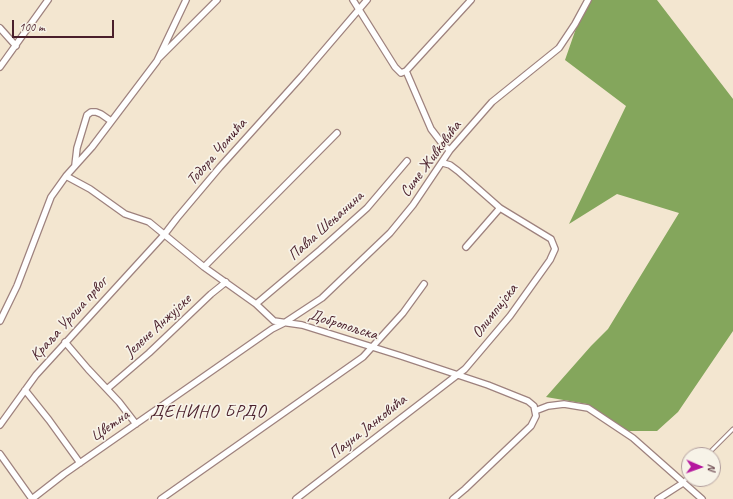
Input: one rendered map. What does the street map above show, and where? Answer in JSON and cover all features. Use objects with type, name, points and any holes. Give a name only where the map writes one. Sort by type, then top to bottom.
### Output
[{"type":"street","points":[[0,67],[48,0]]},
{"type":"street","points":[[157,61],[186,0]]},
{"type":"street","points":[[0,321],[17,286],[51,197],[157,61],[217,0]]},
{"type":"street","points":[[354,0],[395,67],[401,73],[406,71],[470,0]]},
{"type":"street","name":"Тодора Чомића","points":[[164,235],[220,166],[302,76],[367,0]]},
{"type":"street","name":"Симе Живковића","points":[[284,323],[322,298],[390,233],[413,205],[450,150],[492,102],[559,48],[575,24],[588,0]]},
{"type":"street","points":[[0,28],[16,46]]},
{"type":"street","points":[[406,71],[431,129],[444,146],[450,150]]},
{"type":"street","points":[[75,166],[77,148],[87,115],[90,112],[96,112],[111,121]]},
{"type":"street","points":[[204,267],[337,132]]},
{"type":"street","name":"Павла Шењанина","points":[[256,304],[367,208],[407,161]]},
{"type":"street","points":[[442,163],[450,165],[458,171],[500,208],[466,247]]},
{"type":"street","points":[[66,176],[90,189],[125,214],[149,222],[164,235]]},
{"type":"street","name":"Олимпијска","points":[[457,375],[465,369],[510,316],[550,260],[555,249],[551,238],[500,208]]},
{"type":"street","name":"Добропољска","points":[[164,235],[204,267],[256,304],[274,321],[302,325],[488,385],[528,401],[535,409]]},
{"type":"street","name":"Краља Уроша првог","points":[[0,425],[36,374],[164,235]]},
{"type":"street","name":"Јелене Анжујске","points":[[107,389],[149,353],[211,294],[226,282]]},
{"type":"street","points":[[161,499],[363,357],[403,313],[424,284]]},
{"type":"street","name":"Цветна","points":[[32,499],[80,463],[272,329],[284,323]]},
{"type":"street","points":[[65,342],[119,402],[136,424]]},
{"type":"street","name":"Пауна Јанковића","points":[[296,499],[457,375]]},
{"type":"street","points":[[25,390],[80,463]]},
{"type":"street","points":[[453,499],[531,426],[536,416],[535,409],[564,404],[588,408],[633,438],[681,481]]},
{"type":"street","points":[[0,454],[32,499]]},
{"type":"street","points":[[658,499],[681,484]]},
{"type":"street","points":[[688,487],[702,499]]},
{"type":"lane","points":[[715,447],[733,429]]},
{"type":"green space","points":[[591,0],[657,0],[733,99],[733,331],[678,412],[657,431],[624,431],[587,404],[546,397],[608,329],[679,213],[617,194],[569,224],[626,106],[565,60],[581,14]]},
{"type":"district","name":"ДЕНИНО БРДО","points":[[208,412]]}]
